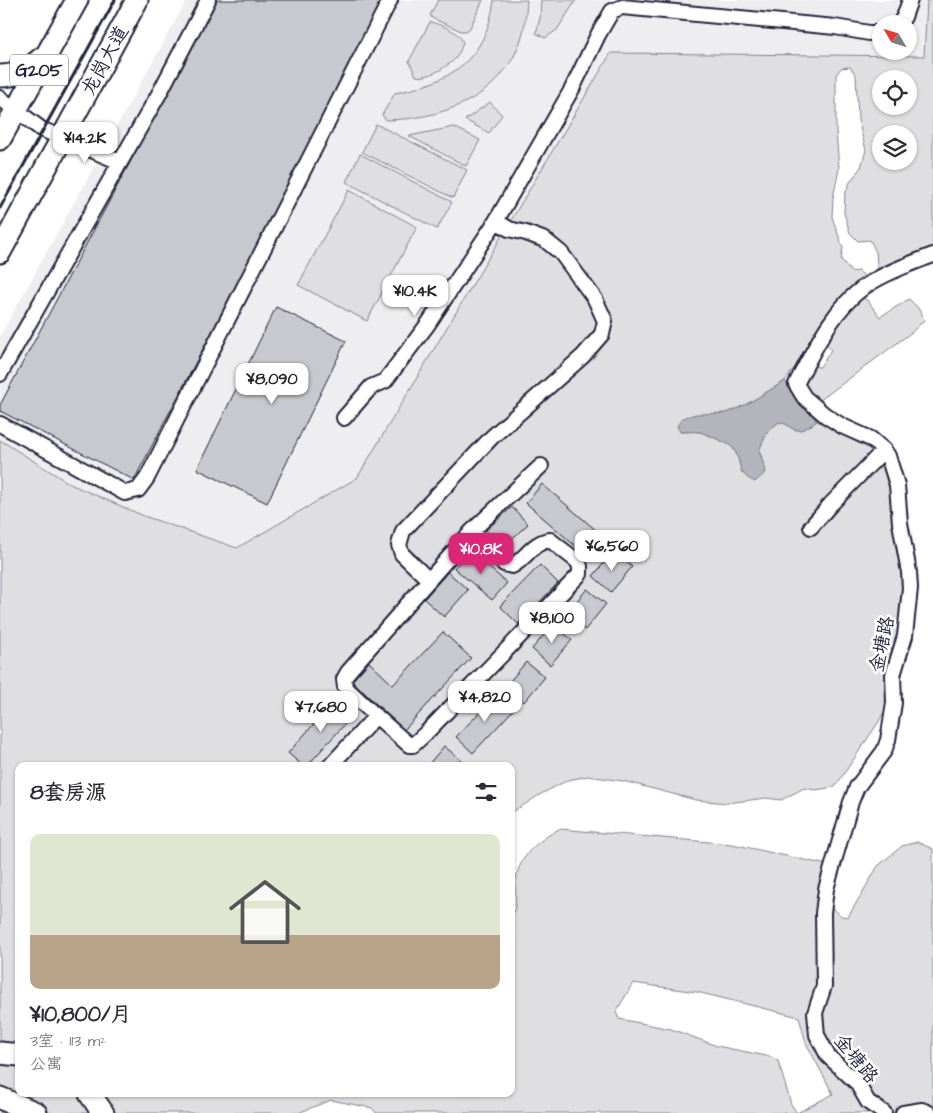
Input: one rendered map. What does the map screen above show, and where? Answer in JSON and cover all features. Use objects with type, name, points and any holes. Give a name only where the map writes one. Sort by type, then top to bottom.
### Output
[{"type":"highway","name":"G205","points":[[0,139],[12,104],[53,44],[76,0]]},
{"type":"highway","name":"龙岗大道","points":[[0,252],[137,0]]},
{"type":"highway","points":[[0,76],[20,73],[31,67],[53,44]]},
{"type":"highway","points":[[0,1053],[15,1055]]},
{"type":"highway","points":[[92,1097],[103,1113]]},
{"type":"highway","points":[[0,1098],[36,1113]]},
{"type":"street","points":[[0,374],[160,92],[208,0]]},
{"type":"street","points":[[0,424],[125,493],[138,490],[147,478],[390,0]]},
{"type":"street","points":[[905,15],[910,0]]},
{"type":"street","points":[[344,418],[371,386],[385,381],[428,324],[496,221],[572,90],[598,35],[612,11],[622,7],[836,27],[872,33]]},
{"type":"street","points":[[0,86],[12,104],[34,112],[61,138],[120,162]]},
{"type":"street","points":[[429,580],[402,554],[399,544],[403,531],[492,437],[583,356],[602,334],[605,321],[595,300],[561,253],[545,240],[509,229],[496,221]]},
{"type":"street","points":[[811,527],[884,450],[871,439],[842,426],[824,415],[804,396],[792,379],[833,320],[854,295],[864,287],[933,255]]},
{"type":"street","name":"金塘路","points":[[884,450],[892,464],[897,485],[900,523],[910,572],[905,636],[893,675],[894,703],[887,746],[881,757],[857,788],[851,802],[826,890],[823,913],[824,986],[815,1013],[815,1021],[817,1035],[828,1056],[857,1083],[868,1102],[884,1113]]},
{"type":"street","points":[[472,531],[504,564],[512,566],[518,563],[535,546],[543,541],[550,540],[577,562],[580,566],[580,574],[426,734],[413,745],[409,745],[345,686],[344,679],[472,531],[541,466]]},
{"type":"street","points":[[334,762],[376,716]]},
{"type":"street","points":[[903,1113],[922,1110],[929,1113]]},
{"type":"shaded area","points":[[187,0],[927,0],[924,56],[918,56],[918,15],[872,15],[872,56],[611,53],[357,478],[237,548],[144,516],[72,485],[0,440],[0,336]]},
{"type":"shaded area","points":[[438,0],[483,0],[470,28],[466,31],[461,31],[432,18],[430,15]]},
{"type":"shaded area","points":[[494,0],[527,0],[520,42],[511,62],[498,78],[466,102],[447,110],[407,119],[386,120],[382,115],[395,93],[433,82],[449,75],[474,53],[490,21]]},
{"type":"shaded area","points":[[541,0],[576,0],[557,30],[545,38],[536,33],[540,18]]},
{"type":"shaded area","points":[[927,0],[933,0],[933,262],[878,275],[876,252],[870,240],[858,241],[850,233],[844,213],[845,194],[850,182],[861,167],[866,150],[858,120],[856,75],[850,67],[841,68],[836,75],[836,131],[839,169],[833,198],[832,217],[843,248],[841,259],[851,272],[859,271],[868,280],[813,342],[785,381],[747,404],[727,413],[714,414],[681,432],[700,432],[730,446],[736,452],[742,473],[766,472],[759,450],[768,431],[779,422],[801,430],[817,421],[879,454],[902,481],[916,578],[910,634],[897,701],[890,701],[878,723],[835,787],[815,790],[804,788],[781,800],[766,798],[727,803],[696,800],[623,781],[588,776],[568,780],[515,810],[515,762],[15,762],[15,1097],[515,1097],[515,886],[519,867],[529,852],[535,845],[559,829],[732,844],[827,865],[833,908],[841,916],[848,917],[878,866],[902,846],[917,842],[933,849],[933,1113],[797,1113],[376,1113],[372,1108],[331,1100],[298,1113],[0,1113],[0,440],[72,485],[144,516],[237,548],[357,478],[611,53],[872,56],[872,60],[918,60],[918,56],[924,56]],"holes":[[[633,983],[697,992],[799,1017],[806,1043],[833,1094],[797,1113],[791,1104],[778,1061],[771,1057],[717,1046],[671,1029],[619,1019],[616,1012]]]},
{"type":"shaded area","points":[[430,22],[454,32],[463,43],[456,58],[448,65],[432,74],[416,76],[409,61]]},
{"type":"shaded area","points":[[490,102],[502,115],[489,133],[465,120]]},
{"type":"shaded area","points":[[376,124],[467,170],[453,198],[362,152]]},
{"type":"shaded area","points":[[454,127],[480,140],[466,166],[409,136]]},
{"type":"shaded area","points":[[360,154],[452,202],[437,229],[346,182]]},
{"type":"shaded area","points":[[349,190],[417,227],[367,321],[298,285]]},
{"type":"shaded area","points":[[860,296],[868,301],[880,317],[909,299],[918,308],[924,320],[912,332],[819,401],[805,386],[805,373],[811,366],[820,367],[831,350],[825,343],[832,327]]},
{"type":"shaded area","points":[[785,381],[817,421],[801,430],[779,422],[768,431],[759,450],[766,472],[755,482],[744,475],[736,452],[732,447],[700,432],[680,432],[677,426],[682,418],[696,414],[727,413],[747,404]]},
{"type":"building","points":[[217,0],[386,0],[134,480],[0,411],[0,405]]},
{"type":"building","points":[[276,307],[346,341],[267,503],[197,469]]},
{"type":"building","points":[[542,484],[597,531],[580,550],[526,503]]},
{"type":"building","points":[[512,507],[528,524],[502,548],[486,530]]},
{"type":"building","points":[[470,551],[507,583],[492,600],[454,568]]},
{"type":"building","points":[[614,551],[632,567],[611,592],[593,576]]},
{"type":"building","points":[[540,565],[558,583],[518,624],[500,606]]},
{"type":"building","points":[[448,572],[468,590],[444,617],[424,599]]},
{"type":"building","points":[[587,589],[606,604],[585,630],[566,614]]},
{"type":"building","points":[[553,624],[572,640],[550,665],[532,649]]},
{"type":"building","points":[[443,632],[471,658],[404,730],[352,681],[369,662],[393,685]]},
{"type":"building","points":[[526,662],[545,677],[524,702],[505,687]]},
{"type":"building","points":[[497,694],[514,709],[473,753],[456,737]]},
{"type":"building","points":[[337,698],[354,714],[311,762],[298,762],[288,753]]},
{"type":"building","points":[[444,746],[462,761],[461,762],[430,762]]},
{"type":"railway","points":[[0,208],[115,0]]}]
